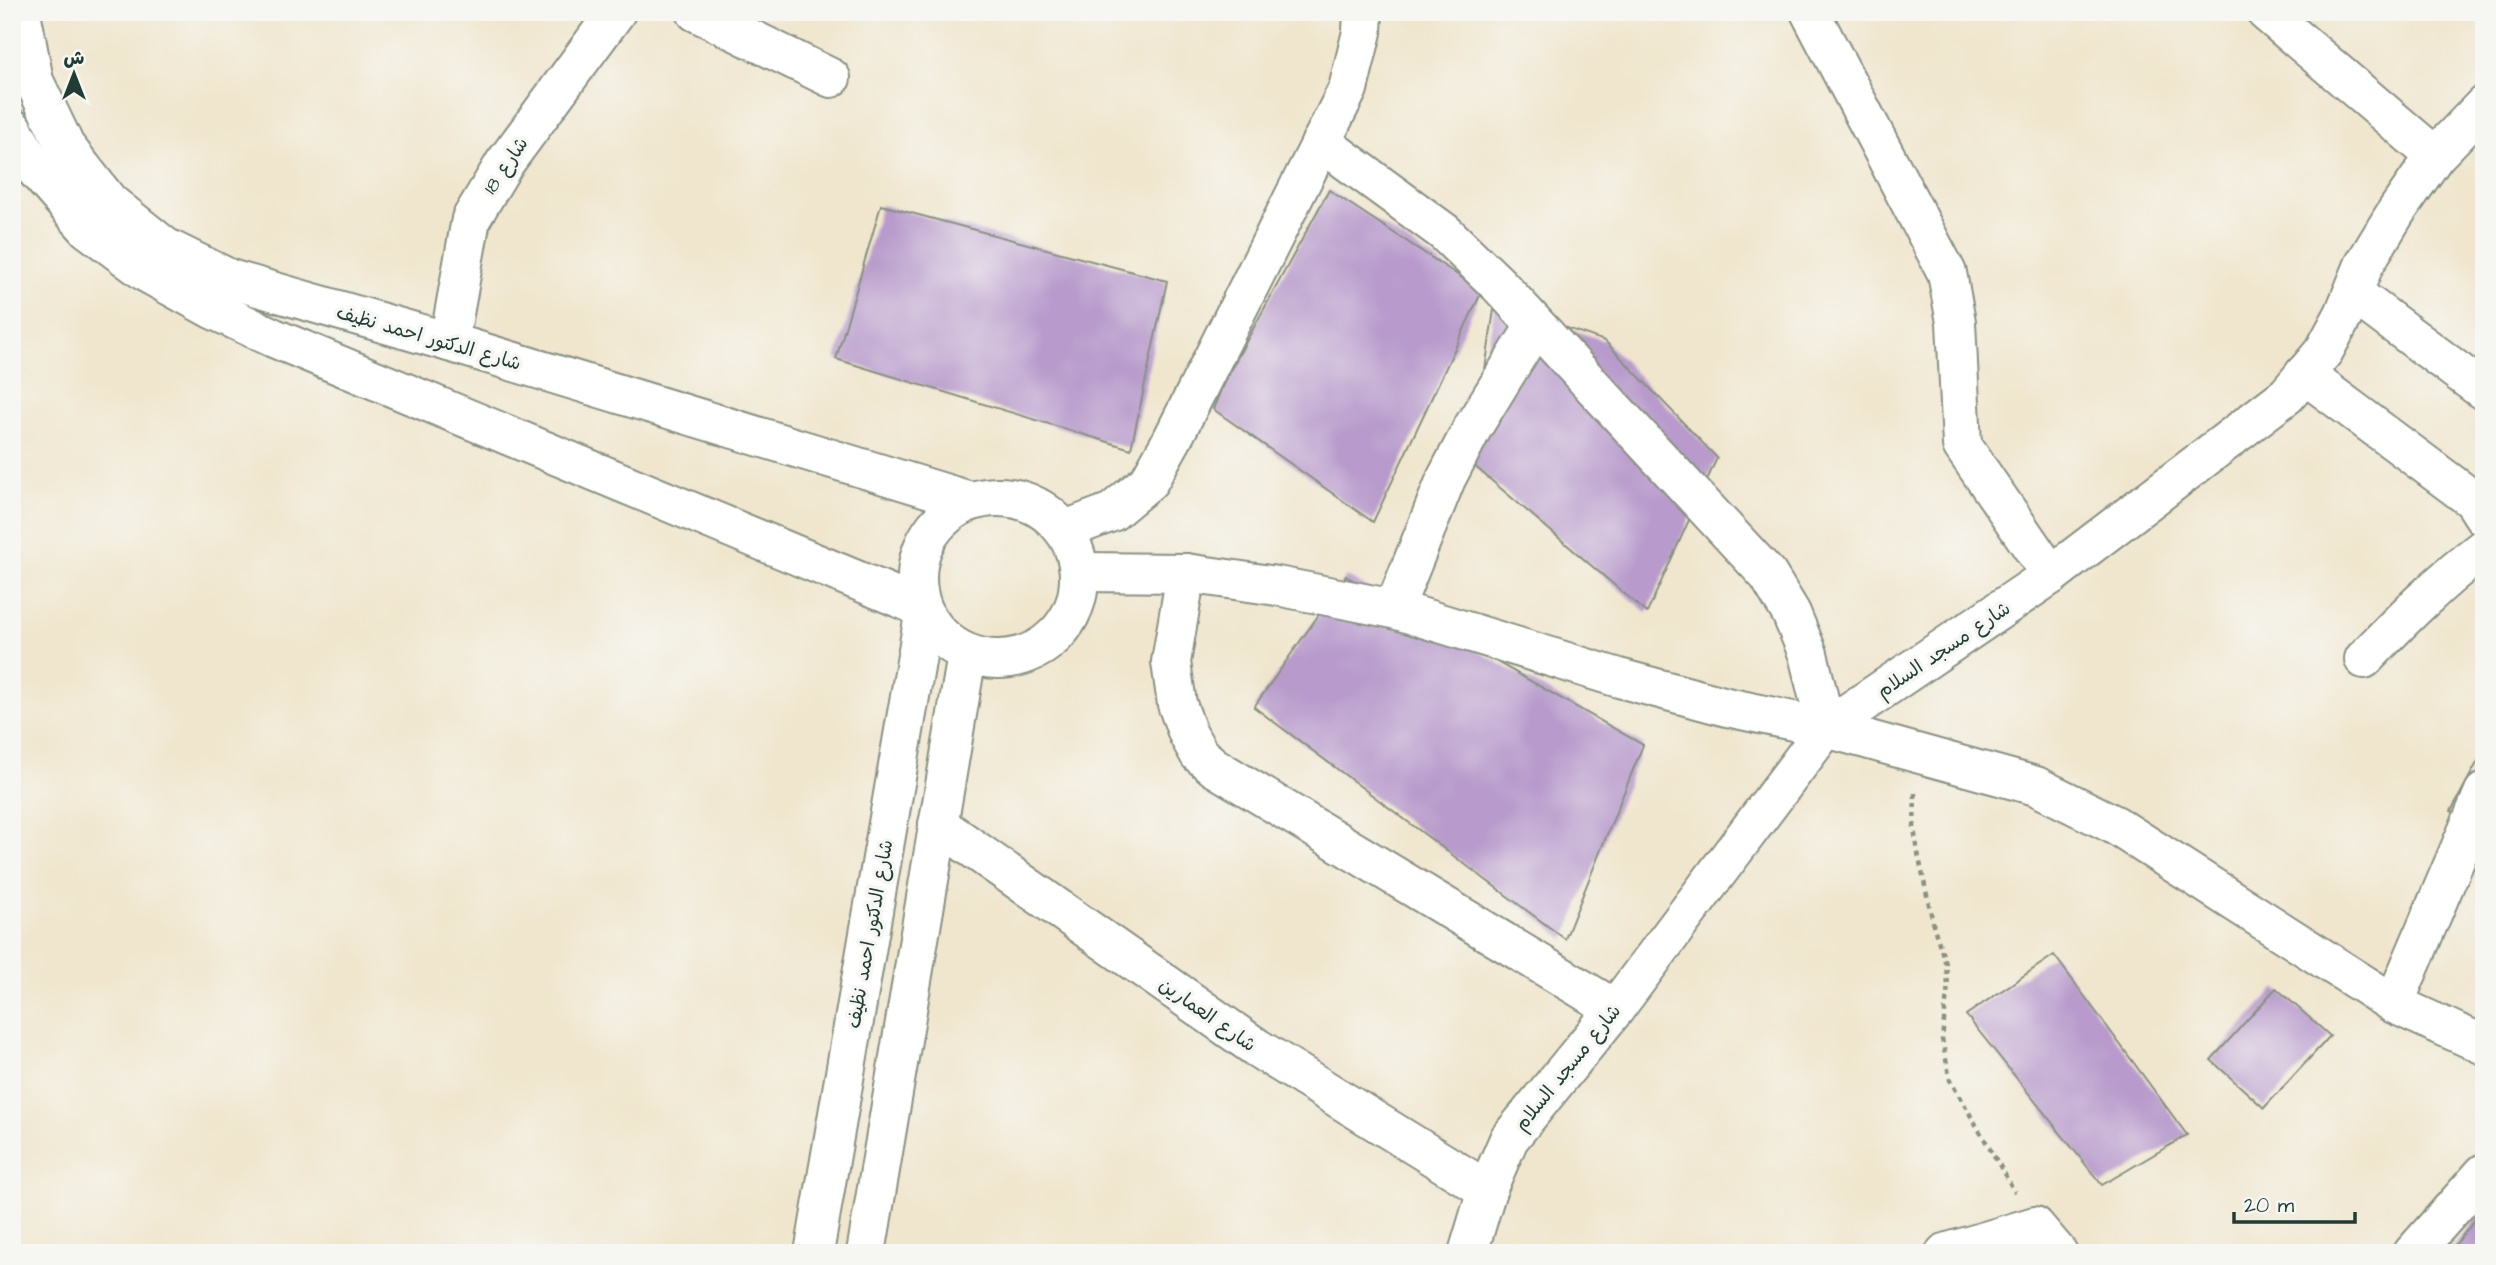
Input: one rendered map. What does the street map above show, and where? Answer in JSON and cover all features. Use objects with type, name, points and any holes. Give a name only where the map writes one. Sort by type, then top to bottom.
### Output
[{"type":"street","name":"شارع الدكتور احمد نظيف","points":[[21,12],[34,81],[65,146],[109,202],[165,247],[230,279],[449,342],[970,501]]},
{"type":"street","name":"شارع 18","points":[[449,342],[471,219],[504,164],[616,12]]},
{"type":"street","points":[[696,12],[831,78]]},
{"type":"street","points":[[1065,530],[1112,512],[1149,481],[1348,89],[1362,32],[1363,12]]},
{"type":"street","points":[[1810,12],[1947,273],[1956,322],[1962,445],[2051,575]]},
{"type":"street","points":[[2266,12],[2435,156]]},
{"type":"street","name":"شارع مسجد السلام","points":[[1468,1253],[1487,1190],[1509,1139],[1615,1009],[1826,728],[2051,575],[2287,395],[2324,351],[2364,265],[2396,212],[2435,156],[2484,105]]},
{"type":"street","points":[[12,128],[36,170],[88,229],[147,273],[215,310],[299,348],[923,611]]},
{"type":"street","points":[[1321,142],[1444,232],[1498,284],[1768,575],[1791,613],[1808,654],[1826,728]]},
{"type":"street","points":[[2353,293],[2484,391]]},
{"type":"street","points":[[1394,609],[1446,479],[1473,427],[1535,326]]},
{"type":"street","points":[[2304,374],[2473,500],[2484,517]]},
{"type":"street","points":[[996,496],[1023,500],[1046,512],[1065,530],[1076,550],[1081,572],[1078,600],[1066,625],[1047,645],[1022,657],[995,660],[967,655],[942,639],[923,611],[916,576],[923,544],[943,518],[970,501],[996,496]]},
{"type":"street","points":[[2364,659],[2450,573],[2484,548]]},
{"type":"street","points":[[1081,572],[1186,573],[1277,586],[1394,609],[1619,678],[1727,707],[1826,728],[2036,786],[2115,825],[2394,1004],[2484,1045]]},
{"type":"street","points":[[1186,573],[1171,662],[1177,704],[1199,754],[1214,767],[1615,1009]]},
{"type":"street","name":"شارع الدكتور احمد نظيف","points":[[814,1253],[923,611]]},
{"type":"street","points":[[866,1253],[967,655]]},
{"type":"street","points":[[2394,1004],[2484,792]]},
{"type":"street","name":"شارع العمارين","points":[[938,824],[1257,1048],[1487,1190]]},
{"type":"street","points":[[2413,1253],[2484,1173]]},
{"type":"street","points":[[1945,1253],[2047,1240]]},
{"type":"path","points":[[1918,754],[1914,830],[1934,928],[1947,964],[1948,985],[1942,1039],[1950,1080],[2047,1240]]},
{"type":"building","points":[[1329,190],[1482,291],[1373,522],[1213,409],[1224,382]]},
{"type":"building","points":[[881,205],[1167,281],[1131,449],[836,359]]},
{"type":"building","points":[[1495,303],[1605,341],[1717,458],[1647,613],[1471,463]]},
{"type":"building","points":[[1346,576],[1643,745],[1565,939],[1254,707]]},
{"type":"building","points":[[2484,750],[2484,824],[2451,811]]},
{"type":"building","points":[[2054,955],[2187,1135],[2102,1185],[1966,1015]]},
{"type":"building","points":[[2276,988],[2330,1036],[2264,1108],[2211,1060]]},
{"type":"building","points":[[2484,1208],[2484,1253],[2449,1253]]}]
